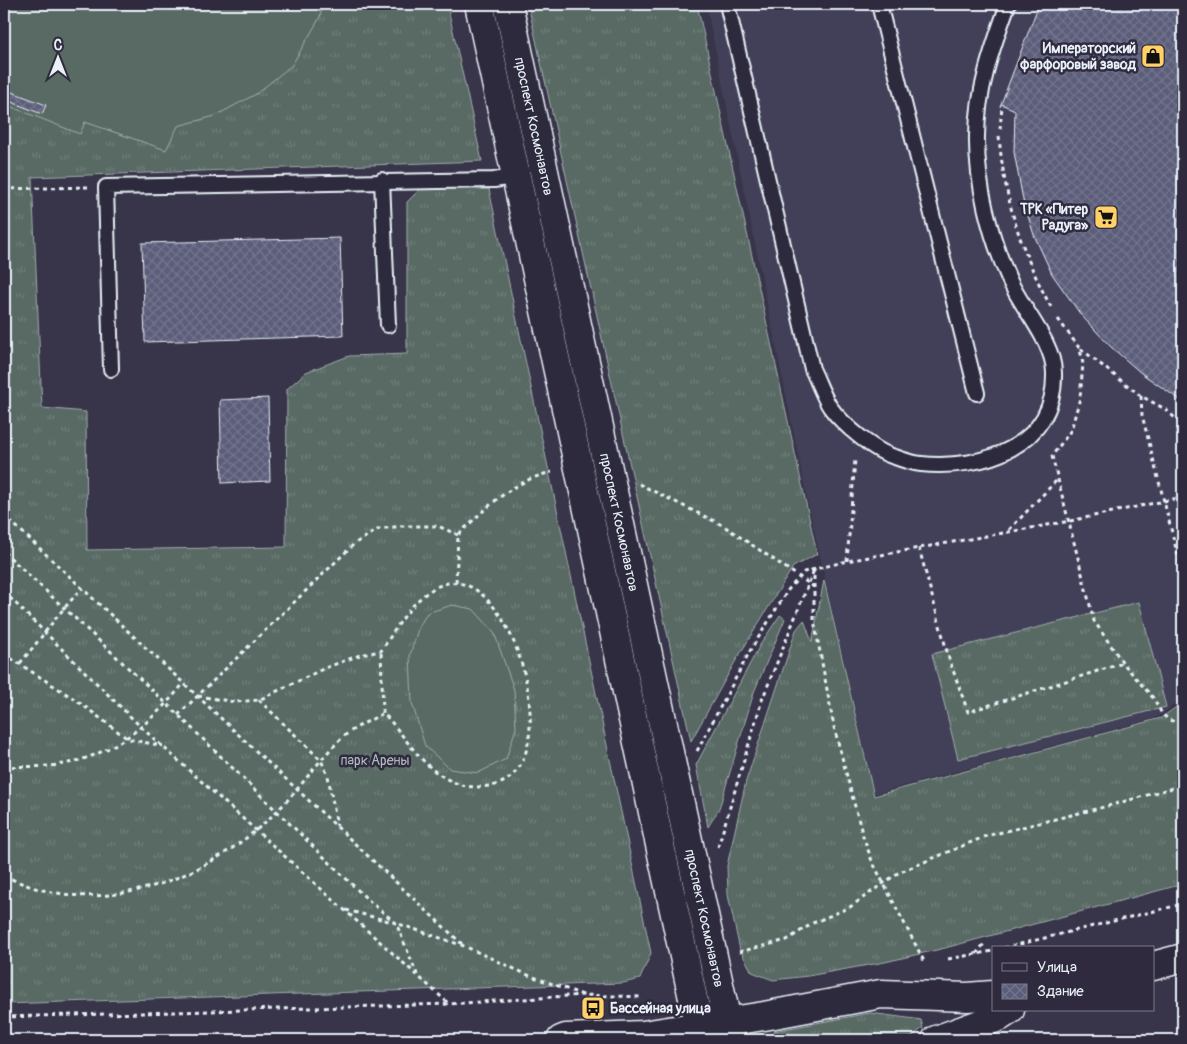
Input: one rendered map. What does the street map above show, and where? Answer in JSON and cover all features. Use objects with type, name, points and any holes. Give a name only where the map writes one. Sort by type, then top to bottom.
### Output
[{"type":"street","name":"проспект Космонавтов","points":[[478,4],[700,1033]]},
{"type":"street","name":"проспект Космонавтов","points":[[508,4],[730,1031]]},
{"type":"street","points":[[1154,966],[1183,958]]},
{"type":"street","points":[[560,1040],[566,1038],[730,1031],[881,994],[967,997],[992,995]]},
{"type":"street","points":[[936,1040],[1005,1012]]},
{"type":"lane","points":[[727,4],[812,369],[830,407],[860,436],[888,456],[920,464],[946,464],[1003,455],[1027,440],[1044,419],[1052,394],[1054,373],[1051,356],[1043,335],[1028,315],[1009,279],[987,211],[976,135],[981,94],[987,67],[1008,4]]},
{"type":"lane","points":[[879,4],[977,393]]},
{"type":"lane","points":[[111,369],[106,187],[382,180],[494,180],[544,170]]},
{"type":"lane","points":[[382,180],[388,325]]},
{"type":"path","points":[[981,94],[1002,106],[1000,141],[1008,204],[1018,238],[1032,274],[1051,308]]},
{"type":"path","points":[[4,189],[106,187]]},
{"type":"path","points":[[1056,316],[1080,349],[1141,396],[1165,409],[1183,425]]},
{"type":"path","points":[[1080,349],[1083,364],[1080,398],[1071,430],[1052,456],[1094,621],[1123,663],[1154,699],[1162,714],[1169,720],[1183,724]]},
{"type":"path","points":[[1141,396],[1142,415],[1183,576]]},
{"type":"path","points":[[847,561],[855,457],[860,436]]},
{"type":"path","points":[[456,582],[458,535],[493,501],[512,487],[534,476],[557,470]]},
{"type":"path","points":[[1008,531],[1057,479]]},
{"type":"path","points":[[632,480],[724,526],[814,587]]},
{"type":"path","points":[[694,758],[750,651],[788,590],[804,572],[847,561],[1070,521],[1183,497]]},
{"type":"path","points":[[4,515],[464,946]]},
{"type":"path","points":[[178,715],[354,544],[379,529],[401,526],[438,526],[458,535]]},
{"type":"path","points":[[919,548],[949,659],[968,712],[1123,663]]},
{"type":"path","points":[[4,552],[167,704],[367,899],[396,923],[418,975]]},
{"type":"path","points":[[717,850],[762,700],[814,568]]},
{"type":"path","points":[[814,568],[814,620],[834,727],[862,833],[872,861],[925,963]]},
{"type":"path","points":[[456,582],[469,586],[492,604],[501,618],[518,654],[528,695],[530,717],[526,751],[517,770],[500,785],[469,788],[447,780],[418,756],[398,728],[383,713],[381,651],[412,608],[424,596],[440,585],[456,582]]},
{"type":"path","points":[[20,663],[46,632],[63,607],[82,588]]},
{"type":"path","points":[[4,592],[142,728],[257,829],[448,1004]]},
{"type":"path","points":[[198,696],[236,702],[259,700],[325,668],[360,655],[381,651]]},
{"type":"path","points":[[4,654],[20,663],[128,738],[163,746]]},
{"type":"path","points":[[4,767],[51,766],[76,761],[102,752],[142,728],[167,704],[184,683]]},
{"type":"path","points":[[259,700],[321,760],[328,776],[337,827]]},
{"type":"path","points":[[4,876],[44,891],[67,894],[114,894],[160,884],[204,865],[257,829],[298,790],[321,760],[342,738],[383,713]]},
{"type":"path","points":[[733,954],[787,940],[813,922],[850,907],[898,874],[986,836],[1183,785]]},
{"type":"path","points":[[1012,946],[1183,904]]},
{"type":"path","points":[[346,910],[396,923],[464,946],[528,975],[583,995]]},
{"type":"path","points":[[975,955],[984,944]]},
{"type":"path","points":[[948,959],[992,950]]},
{"type":"path","points":[[4,1017],[448,1004],[583,995],[643,998]]},
{"type":"shaded area","points":[[706,4],[1183,4],[1183,698],[1162,714],[1155,718],[874,794],[808,503]]},
{"type":"green space","name":"парк Арены","points":[[4,4],[447,4],[482,161],[32,177],[42,408],[86,412],[87,550],[286,547],[287,389],[306,372],[349,356],[407,354],[407,202],[422,187],[489,189],[651,953],[640,979],[623,983],[4,1004]]},
{"type":"green space","points":[[4,4],[324,4],[319,19],[292,65],[256,94],[215,116],[178,126],[166,150],[85,122],[80,134],[4,104]]},
{"type":"green space","points":[[528,4],[697,4],[817,554],[793,567],[735,662],[691,741]]},
{"type":"green space","points":[[824,580],[874,796],[1161,718],[1183,702],[1183,884],[945,948],[885,962],[808,976],[773,980],[752,972],[740,950],[728,895],[727,866],[746,781],[796,630],[804,620],[812,642]]},
{"type":"green space","points":[[1139,602],[1166,707],[958,759],[932,654]]},
{"type":"green space","points":[[452,605],[473,609],[494,632],[514,690],[516,728],[506,759],[478,773],[450,769],[425,746],[412,703],[410,655],[418,629],[427,613]]},
{"type":"green space","points":[[780,615],[785,619],[754,692],[719,809],[708,827],[696,765],[760,645]]},
{"type":"green space","points":[[870,1013],[921,1020],[923,1028],[907,1040],[776,1040],[774,1031]]},
{"type":"building","name":"ТРК «Питер Радуга»","points":[[1039,4],[1183,4],[1183,402],[1141,373],[1110,346],[1081,315],[1052,274],[1034,235],[1023,200],[1014,152],[1015,110],[1001,104]]},
{"type":"building","points":[[4,89],[46,105],[42,114],[4,99]]},
{"type":"building","points":[[340,238],[343,336],[145,342],[142,243]]},
{"type":"building","points":[[268,398],[270,481],[222,483],[220,400]]},
{"type":"place","name":"Императорский фарфоровый завод","points":[[1153,56]]},
{"type":"place","name":"ТРК «Питер Радуга»","points":[[1106,217]]},
{"type":"place","name":"Бассейная улица","points":[[593,1008]]}]
